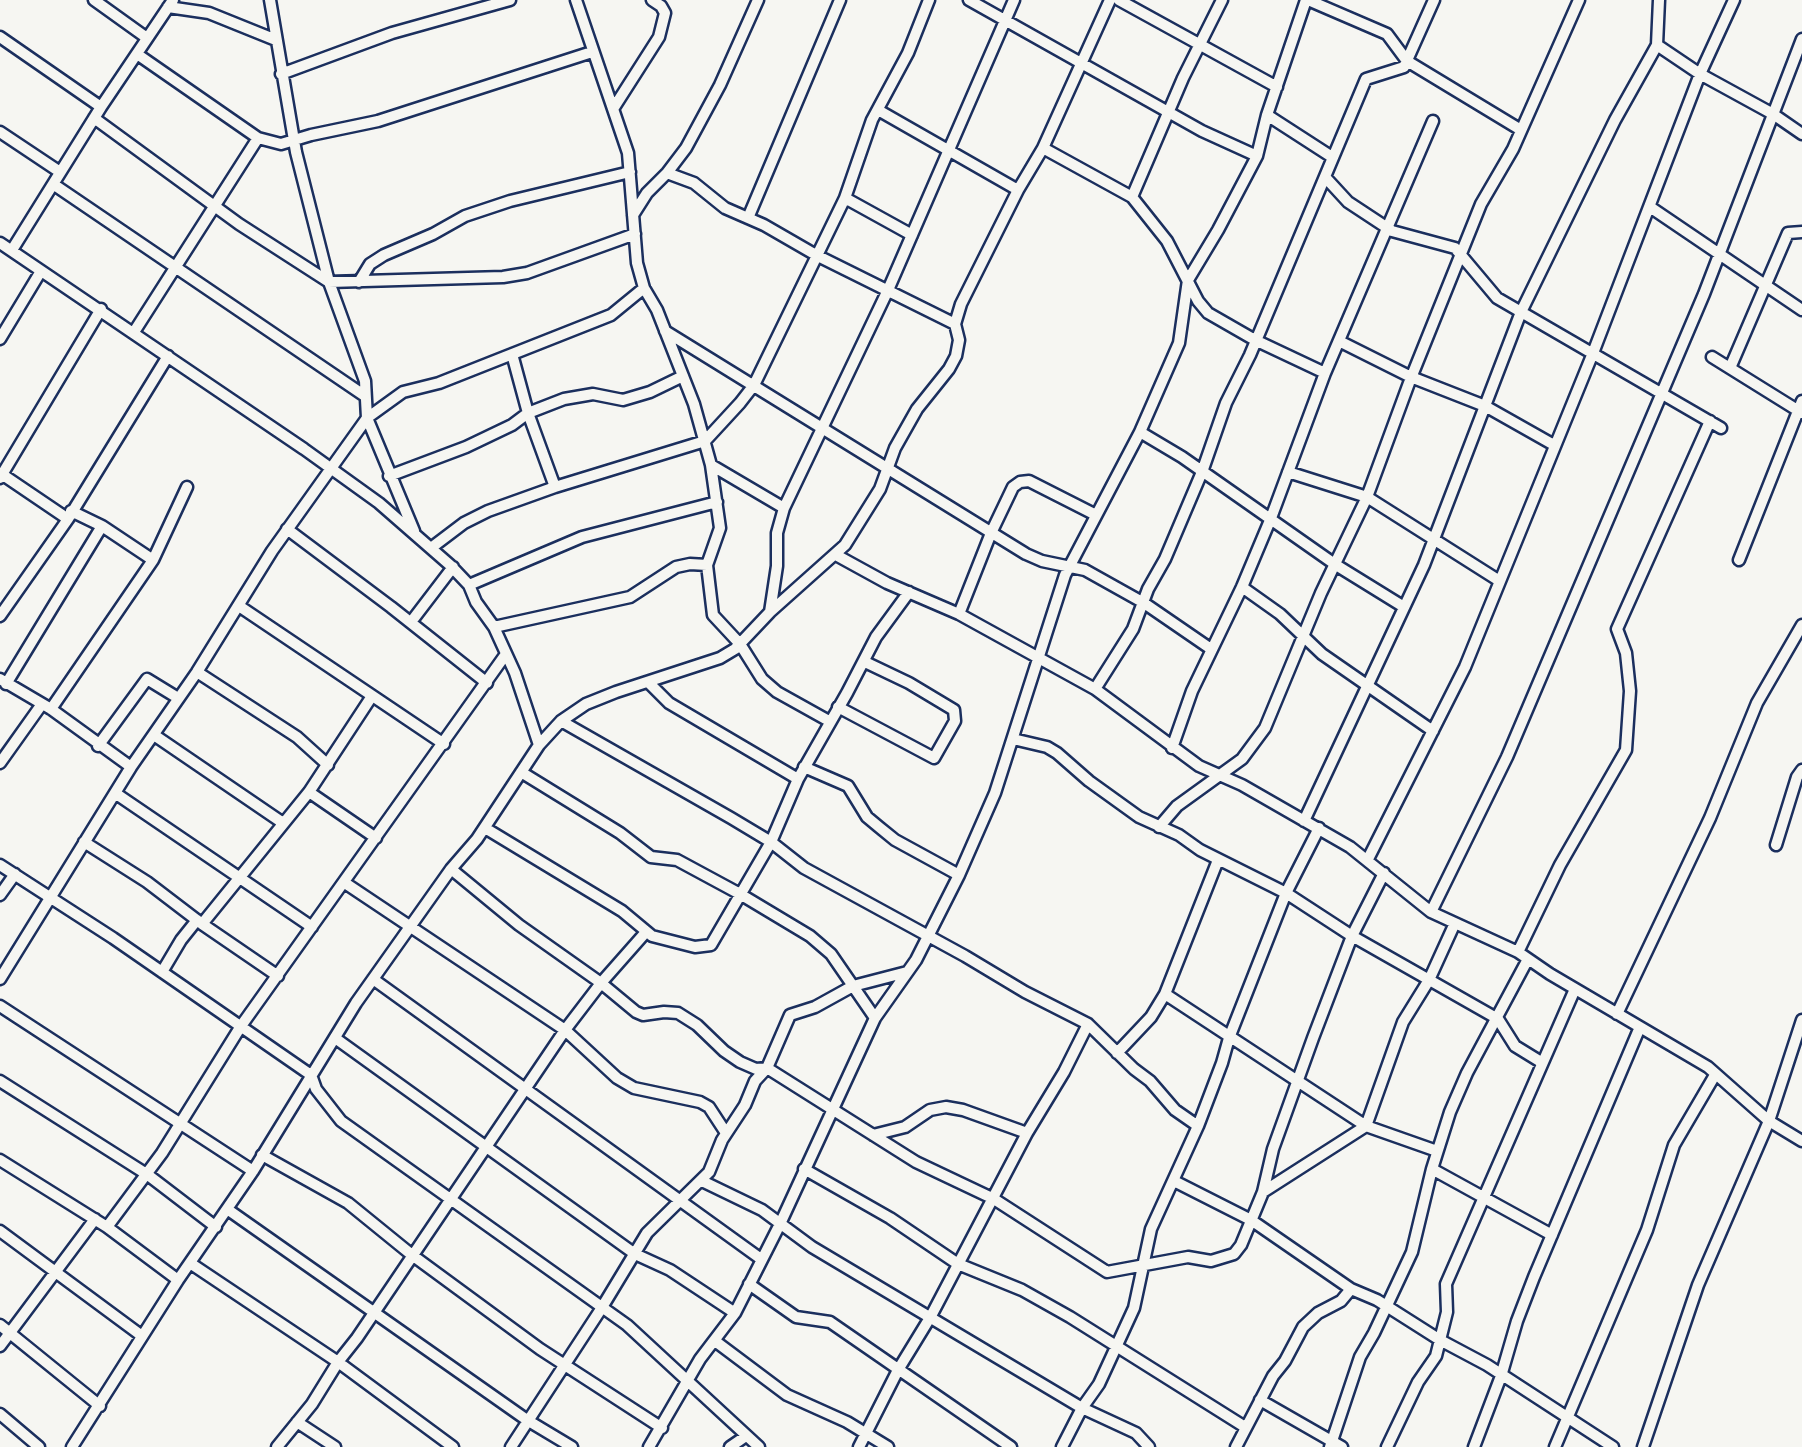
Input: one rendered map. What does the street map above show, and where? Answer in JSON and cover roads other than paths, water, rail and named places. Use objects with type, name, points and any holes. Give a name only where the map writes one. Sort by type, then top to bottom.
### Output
[{"type":"street","points":[[94,0],[147,38]]},
{"type":"street","points":[[281,74],[392,33],[510,0]]},
{"type":"street","points":[[576,0],[628,153],[637,263],[644,288],[683,376],[711,465],[720,528],[707,565],[713,615],[740,644],[762,679],[777,692],[829,721]]},
{"type":"street","points":[[613,109],[659,37],[665,13],[661,6],[652,0]]},
{"type":"street","points":[[633,215],[647,193],[686,148],[720,85],[758,0]]},
{"type":"street","points":[[748,218],[840,0]]},
{"type":"street","points":[[432,548],[465,523],[488,511],[555,487],[705,441],[754,385],[845,198],[878,110],[908,53],[929,0]]},
{"type":"street","points":[[969,0],[1202,131],[1257,156]]},
{"type":"street","points":[[770,612],[777,567],[777,533],[784,508],[888,290],[1014,0]]},
{"type":"street","points":[[72,1447],[178,1280],[253,1171],[311,1075],[374,979],[451,869],[485,828],[539,745],[561,721],[586,704],[720,658],[740,644],[770,612],[836,555],[880,489],[895,448],[917,409],[949,369],[956,356],[959,340],[955,324],[961,304],[1018,190],[1042,148],[1110,0]]},
{"type":"street","points":[[1119,0],[1276,87]]},
{"type":"street","points":[[1132,198],[1168,111],[1222,0]]},
{"type":"street","points":[[649,1447],[662,1428],[688,1378],[735,1314],[780,1224],[875,1018],[907,972],[958,875],[995,793],[1070,565],[1140,432],[1179,343],[1188,280],[1218,230],[1257,156],[1267,115],[1307,0],[1387,34],[1407,61],[1521,130]]},
{"type":"street","points":[[1095,689],[1133,629],[1202,472],[1213,435],[1256,340],[1366,79],[1404,67],[1434,0]]},
{"type":"street","points":[[1159,827],[1177,806],[1242,759],[1265,728],[1367,497],[1412,376],[1481,204],[1521,130],[1579,0]]},
{"type":"street","points":[[1304,821],[1404,608],[1434,537],[1521,312],[1615,120],[1657,45],[1659,0]]},
{"type":"street","points":[[1368,859],[1465,667],[1498,580],[1593,353],[1700,74],[1734,0]]},
{"type":"street","points":[[273,1],[281,74],[294,141],[329,282],[365,381],[367,418],[389,476],[416,534]]},
{"type":"street","points":[[12,250],[101,107],[171,4],[210,13],[276,40]]},
{"type":"street","points":[[0,37],[101,107]]},
{"type":"street","points":[[1431,912],[1507,756],[1720,252],[1802,39]]},
{"type":"street","points":[[1657,45],[1700,74],[1773,114],[1802,134]]},
{"type":"street","points":[[136,54],[258,138],[281,144],[311,135],[378,122],[592,52]]},
{"type":"street","points":[[878,110],[1018,190]]},
{"type":"street","points":[[1267,115],[1332,157]]},
{"type":"street","points":[[94,118],[216,206],[329,282],[473,279],[527,273],[635,234]]},
{"type":"street","points":[[1172,748],[1192,692],[1242,587],[1271,518],[1325,373],[1433,121]]},
{"type":"street","points":[[0,132],[60,172]]},
{"type":"street","points":[[135,332],[258,138]]},
{"type":"street","points":[[1042,148],[1132,198],[1167,241],[1198,301],[1208,313],[1256,340],[1325,373]]},
{"type":"street","points":[[359,282],[370,264],[384,255],[433,234],[475,212],[510,201],[630,172]]},
{"type":"street","points":[[667,172],[694,183],[725,208],[955,324]]},
{"type":"street","points":[[1324,177],[1348,202],[1386,227],[1455,248],[1497,298],[1721,428]]},
{"type":"street","points":[[53,184],[365,396]]},
{"type":"street","points":[[845,198],[912,235]]},
{"type":"street","points":[[1650,207],[1720,252],[1764,287],[1802,310]]},
{"type":"street","points":[[1730,369],[1788,233],[1802,232]]},
{"type":"street","points":[[0,243],[135,332],[379,503],[453,567],[469,585],[476,602],[494,627],[539,745]]},
{"type":"street","points":[[0,339],[41,271]]},
{"type":"street","points":[[0,979],[131,767],[197,672],[287,529],[367,418],[403,392],[432,386],[610,315],[644,288]]},
{"type":"street","points":[[101,309],[1,475],[70,515],[102,526],[153,560]]},
{"type":"street","points":[[665,331],[823,426],[992,533],[1042,561],[1070,565],[1085,570],[1144,603],[1211,649]]},
{"type":"street","points":[[1339,341],[1412,376],[1485,406],[1554,445]]},
{"type":"street","points":[[512,354],[528,413],[555,487]]},
{"type":"street","points":[[0,616],[70,515],[168,356]]},
{"type":"street","points":[[1712,357],[1800,409],[1738,560]]},
{"type":"street","points":[[389,476],[466,447],[512,424],[528,413],[585,395],[598,394],[623,400],[650,392],[683,376]]},
{"type":"street","points":[[1518,952],[1560,865],[1626,750],[1630,691],[1626,653],[1617,629],[1710,421]]},
{"type":"street","points":[[1140,432],[1404,608]]},
{"type":"street","points":[[711,465],[784,508]]},
{"type":"street","points":[[1288,472],[1367,497],[1434,537],[1498,580]]},
{"type":"street","points":[[959,614],[1013,487],[1020,482],[1029,481],[1096,515]]},
{"type":"street","points":[[0,763],[47,706],[153,560],[187,487]]},
{"type":"street","points":[[469,585],[582,537],[717,502]]},
{"type":"street","points":[[102,526],[3,681],[47,706],[98,746],[131,767]]},
{"type":"street","points":[[287,529],[411,622],[487,683]]},
{"type":"street","points":[[836,555],[959,614],[1095,689],[1172,748],[1219,776],[1242,785],[1318,828],[1368,859],[1431,912],[1518,952],[1575,989],[1708,1067],[1769,1121],[1802,1141]]},
{"type":"street","points":[[494,627],[630,597],[676,567],[690,564],[707,565]]},
{"type":"street","points":[[411,622],[453,567]]},
{"type":"street","points":[[1242,587],[1280,614],[1303,638],[1433,730]]},
{"type":"street","points":[[485,828],[622,911],[646,932],[694,947],[711,945],[771,842],[804,767],[865,662],[876,637],[909,592]]},
{"type":"street","points":[[239,606],[444,744]]},
{"type":"street","points":[[1617,1014],[1710,818],[1757,703],[1802,625]]},
{"type":"street","points":[[107,1227],[148,1175],[241,1026],[345,884],[506,654]]},
{"type":"street","points":[[838,706],[934,758],[955,721],[954,710],[909,683],[865,662]]},
{"type":"street","points":[[197,672],[272,719],[328,765]]},
{"type":"street","points":[[98,746],[144,681],[151,679],[178,698]]},
{"type":"street","points":[[648,682],[669,704],[798,779]]},
{"type":"street","points":[[162,972],[181,940],[240,877],[309,792],[372,696]]},
{"type":"street","points":[[561,721],[771,842],[804,868],[927,935],[1024,992],[1088,1024],[1150,1081],[1175,1110],[1198,1126]]},
{"type":"street","points":[[154,735],[283,823]]},
{"type":"street","points":[[1013,739],[1040,745],[1057,753],[1114,800],[1139,817],[1218,860],[1286,893],[1352,936],[1498,1019],[1515,1046],[1541,1062]]},
{"type":"street","points":[[804,767],[848,786],[867,817],[895,840],[958,875]]},
{"type":"street","points":[[1776,845],[1797,777],[1802,770]]},
{"type":"street","points":[[521,772],[620,833],[651,857],[677,861],[740,894],[810,936],[831,954],[875,1018]]},
{"type":"street","points":[[309,792],[376,838]]},
{"type":"street","points":[[115,793],[312,927]]},
{"type":"street","points":[[1062,1447],[1082,1408],[1099,1384],[1134,1308],[1151,1229],[1198,1126],[1229,1038],[1286,893],[1318,828]]},
{"type":"street","points":[[84,842],[147,882],[278,976]]},
{"type":"street","points":[[1117,1053],[1151,1017],[1165,994],[1218,860]]},
{"type":"street","points":[[0,865],[162,972],[311,1075],[316,1089],[341,1121],[601,1309],[627,1325],[688,1378],[759,1447]]},
{"type":"street","points":[[451,869],[519,925],[601,983],[636,1012],[643,1015],[678,1013],[697,1024],[724,1051],[740,1062],[756,1070],[767,1068],[916,1162],[994,1199],[1107,1272],[1188,1257],[1211,1261],[1227,1257],[1241,1245],[1263,1192],[1273,1149],[1352,936],[1384,873]]},
{"type":"street","points":[[0,895],[15,874]]},
{"type":"street","points":[[345,884],[565,1030],[616,1078],[634,1088],[700,1102],[709,1107],[726,1133]]},
{"type":"street","points":[[1263,1192],[1366,1126],[1403,1022],[1429,980],[1455,923]]},
{"type":"street","points":[[277,1447],[375,1311],[565,1030],[601,983],[646,932]]},
{"type":"street","points":[[0,954],[10,961]]},
{"type":"street","points":[[1331,1444],[1360,1357],[1387,1307],[1420,1228],[1432,1169],[1450,1112],[1467,1073],[1498,1019],[1528,959]]},
{"type":"street","points":[[511,1447],[601,1309],[647,1233],[710,1172],[726,1133],[745,1105],[755,1081],[767,1068],[790,1016],[815,1007],[853,986],[907,972]]},
{"type":"street","points":[[374,979],[761,1259]]},
{"type":"street","points":[[1387,1447],[1418,1382],[1436,1356],[1447,1312],[1446,1284],[1541,1062],[1575,989]]},
{"type":"street","points":[[1165,994],[1366,1126],[1437,1151]]},
{"type":"street","points":[[0,1006],[88,1061],[253,1171]]},
{"type":"street","points":[[1642,1447],[1698,1285],[1769,1121],[1802,1020]]},
{"type":"street","points":[[859,1447],[898,1370],[931,1316],[1027,1133],[1064,1072],[1088,1024]]},
{"type":"street","points":[[1474,1447],[1502,1376],[1517,1321],[1640,1027]]},
{"type":"street","points":[[335,1038],[634,1254],[679,1276],[735,1314]]},
{"type":"street","points":[[1555,1447],[1647,1230],[1674,1145],[1715,1075]]},
{"type":"street","points":[[0,1081],[148,1175],[216,1227]]},
{"type":"street","points":[[873,1135],[906,1127],[930,1110],[946,1107],[963,1110],[1027,1133]]},
{"type":"street","points":[[262,1155],[348,1203],[412,1255],[540,1349],[662,1428]]},
{"type":"street","points":[[0,1160],[107,1227],[178,1280]]},
{"type":"street","points":[[804,1168],[890,1218],[958,1264],[1022,1290],[1070,1317],[1245,1427]]},
{"type":"street","points":[[1432,1169],[1552,1235]]},
{"type":"street","points":[[702,1181],[762,1210],[812,1247],[1082,1408],[1136,1433],[1149,1447]]},
{"type":"street","points":[[1174,1181],[1251,1220],[1352,1288],[1464,1352],[1613,1447]]},
{"type":"street","points":[[227,1209],[527,1420],[572,1447]]},
{"type":"street","points":[[0,1346],[95,1219]]},
{"type":"street","points":[[0,1231],[56,1270],[99,1306],[142,1336]]},
{"type":"street","points":[[190,1263],[338,1362],[453,1447]]},
{"type":"street","points":[[749,1284],[796,1317],[830,1322],[1011,1447]]},
{"type":"street","points":[[1236,1447],[1260,1400],[1303,1327],[1318,1313],[1341,1301],[1352,1288]]},
{"type":"street","points":[[0,1325],[100,1406]]},
{"type":"street","points":[[715,1341],[787,1395],[888,1447]]},
{"type":"street","points":[[1260,1400],[1331,1444],[1342,1447]]},
{"type":"street","points":[[0,1414],[39,1447]]},
{"type":"street","points":[[297,1422],[335,1447]]},
{"type":"street","points":[[730,1447],[746,1436]]}]
